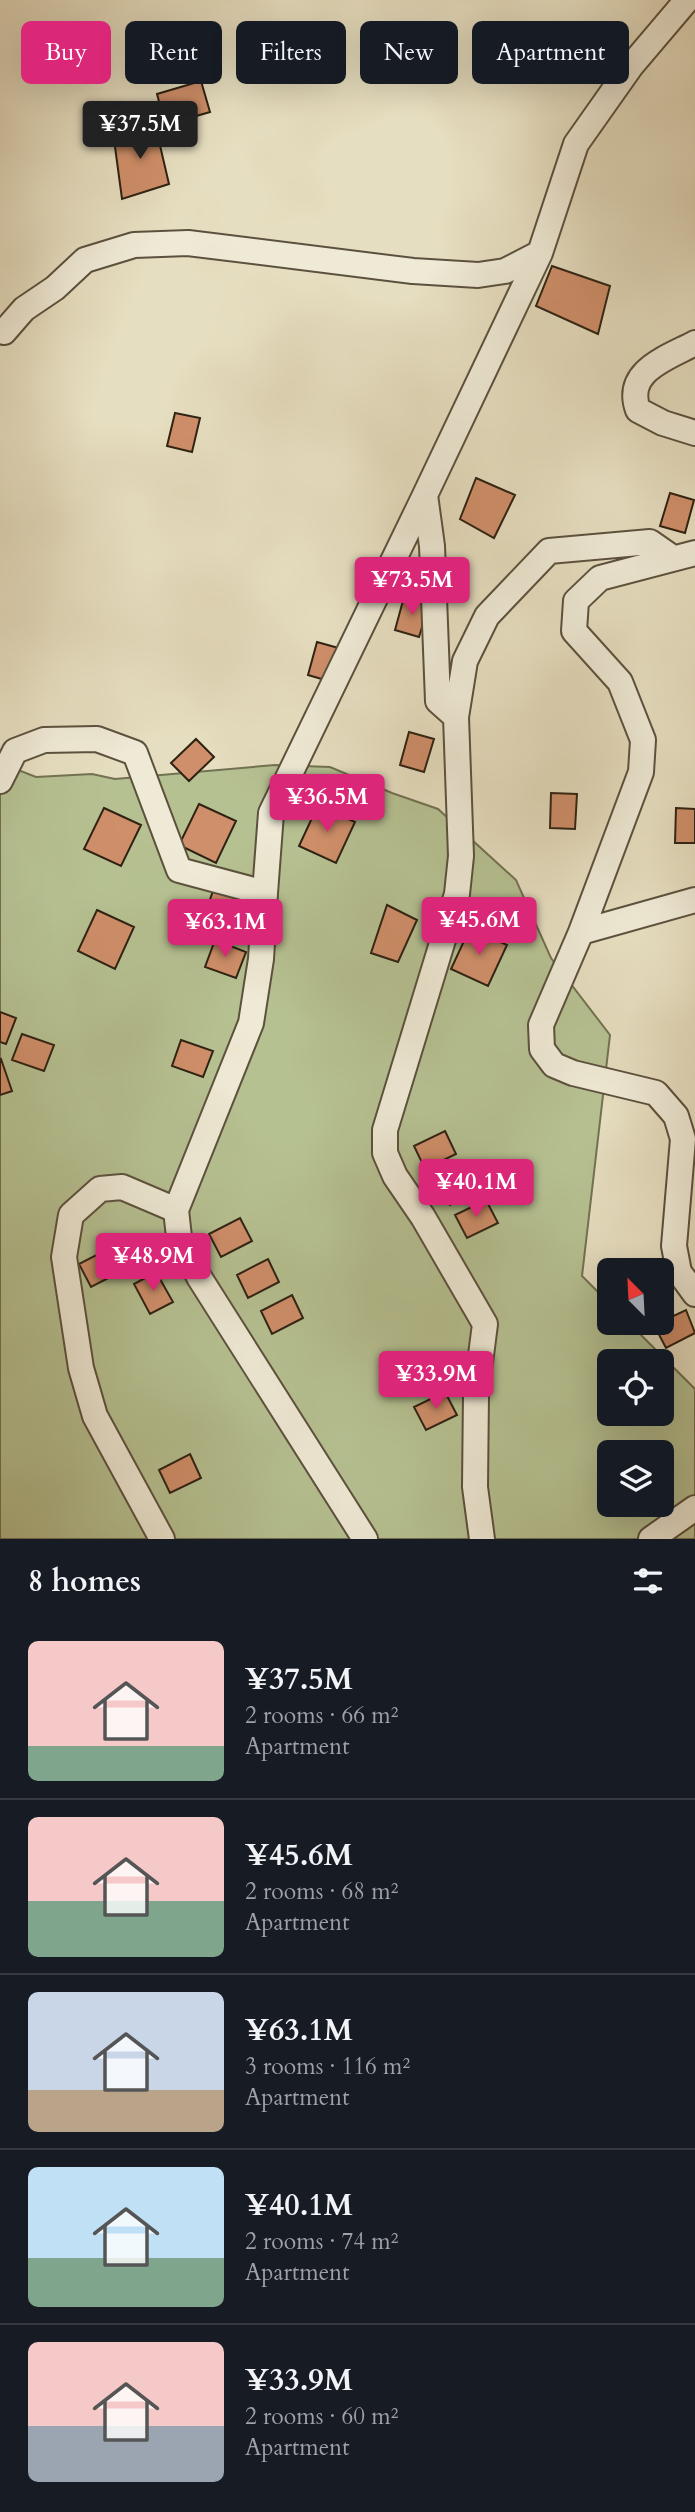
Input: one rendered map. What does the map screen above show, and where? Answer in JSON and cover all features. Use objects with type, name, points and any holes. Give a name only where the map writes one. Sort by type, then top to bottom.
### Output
[{"type":"street","points":[[365,1539],[200,1277],[179,1237],[176,1210],[250,1023],[261,959],[271,813],[540,253],[576,144],[631,66],[687,0]]},
{"type":"street","points":[[4,332],[24,309],[55,288],[85,260],[134,245],[188,243],[413,271],[478,275],[505,271],[540,253]]},
{"type":"street","points":[[695,343],[647,370],[636,383],[634,397],[638,410],[695,433]]},
{"type":"street","points":[[425,495],[432,546],[438,701],[456,717]]},
{"type":"street","points":[[482,1539],[475,1487],[476,1407],[485,1324],[423,1217],[395,1176],[385,1153],[385,1130],[457,894],[461,856],[456,717],[465,662],[487,616],[549,551],[650,542],[684,555]]},
{"type":"street","points":[[684,555],[600,578],[576,601],[574,631],[620,682],[643,740],[641,772],[581,932],[541,1025],[542,1049],[554,1065],[573,1073],[656,1093],[676,1116],[683,1139],[674,1246],[679,1272],[695,1294]]},
{"type":"street","points":[[0,781],[15,751],[44,740],[97,739],[135,754],[179,870],[265,893]]},
{"type":"street","points":[[581,932],[695,900]]},
{"type":"street","points":[[162,1539],[95,1416],[81,1368],[64,1257],[71,1215],[100,1189],[122,1187],[176,1210]]},
{"type":"street","points":[[651,1539],[695,1508]]},
{"type":"green space","points":[[0,763],[36,777],[92,774],[115,779],[275,765],[330,767],[438,809],[516,880],[551,958],[610,1035],[582,1276],[597,1291],[597,1335],[641,1335],[655,1349],[597,1349],[597,1426],[674,1426],[674,1368],[695,1389],[695,1539],[0,1539]]},
{"type":"building","points":[[191,84],[202,84],[210,112],[165,125],[157,94]]},
{"type":"building","points":[[155,124],[169,184],[122,199],[113,132]]},
{"type":"building","points":[[552,266],[610,286],[598,334],[536,306]]},
{"type":"building","points":[[175,413],[200,418],[192,452],[167,446]]},
{"type":"building","points":[[476,478],[515,495],[494,538],[460,519]]},
{"type":"building","points":[[670,493],[694,500],[685,533],[660,526]]},
{"type":"building","points":[[404,597],[429,604],[419,637],[395,630]]},
{"type":"building","points":[[317,642],[342,649],[332,682],[308,675]]},
{"type":"building","points":[[409,732],[434,739],[424,772],[400,765]]},
{"type":"building","points":[[196,739],[214,757],[189,781],[171,763]]},
{"type":"building","points":[[551,793],[577,794],[575,829],[550,828]]},
{"type":"building","points":[[199,804],[236,821],[216,863],[179,845]]},
{"type":"building","points":[[318,805],[355,822],[336,863],[299,846]]},
{"type":"building","points":[[104,808],[141,825],[121,866],[84,849]]},
{"type":"building","points":[[676,808],[695,809],[695,843],[675,843]]},
{"type":"building","points":[[214,888],[246,899],[236,925],[205,914]]},
{"type":"building","points":[[387,905],[417,920],[398,962],[371,953]]},
{"type":"building","points":[[97,910],[134,927],[115,969],[78,951]]},
{"type":"building","points":[[470,928],[507,945],[488,986],[451,969]]},
{"type":"building","points":[[215,940],[246,952],[236,978],[205,967]]},
{"type":"building","points":[[0,1012],[16,1018],[6,1044],[0,1042]]},
{"type":"building","points":[[22,1034],[54,1045],[44,1071],[12,1060]]},
{"type":"building","points":[[181,1040],[213,1051],[203,1077],[172,1066]]},
{"type":"building","points":[[0,1060],[12,1091],[0,1095]]},
{"type":"building","points":[[445,1131],[456,1154],[425,1169],[414,1146]]},
{"type":"building","points":[[470,1166],[482,1189],[450,1205],[439,1182]]},
{"type":"building","points":[[486,1200],[498,1223],[467,1238],[455,1215]]},
{"type":"building","points":[[240,1218],[252,1241],[221,1257],[209,1234]]},
{"type":"building","points":[[110,1248],[122,1271],[91,1287],[79,1264]]},
{"type":"building","points":[[268,1259],[279,1282],[248,1298],[237,1275]]},
{"type":"building","points":[[156,1272],[173,1302],[150,1314],[134,1284]]},
{"type":"building","points":[[292,1295],[303,1318],[272,1334],[261,1311]]},
{"type":"building","points":[[686,1310],[695,1333],[666,1348],[659,1335],[674,1335],[674,1316]]},
{"type":"building","points":[[445,1392],[457,1415],[426,1430],[414,1407]]},
{"type":"building","points":[[190,1454],[201,1478],[170,1493],[159,1470]]}]
